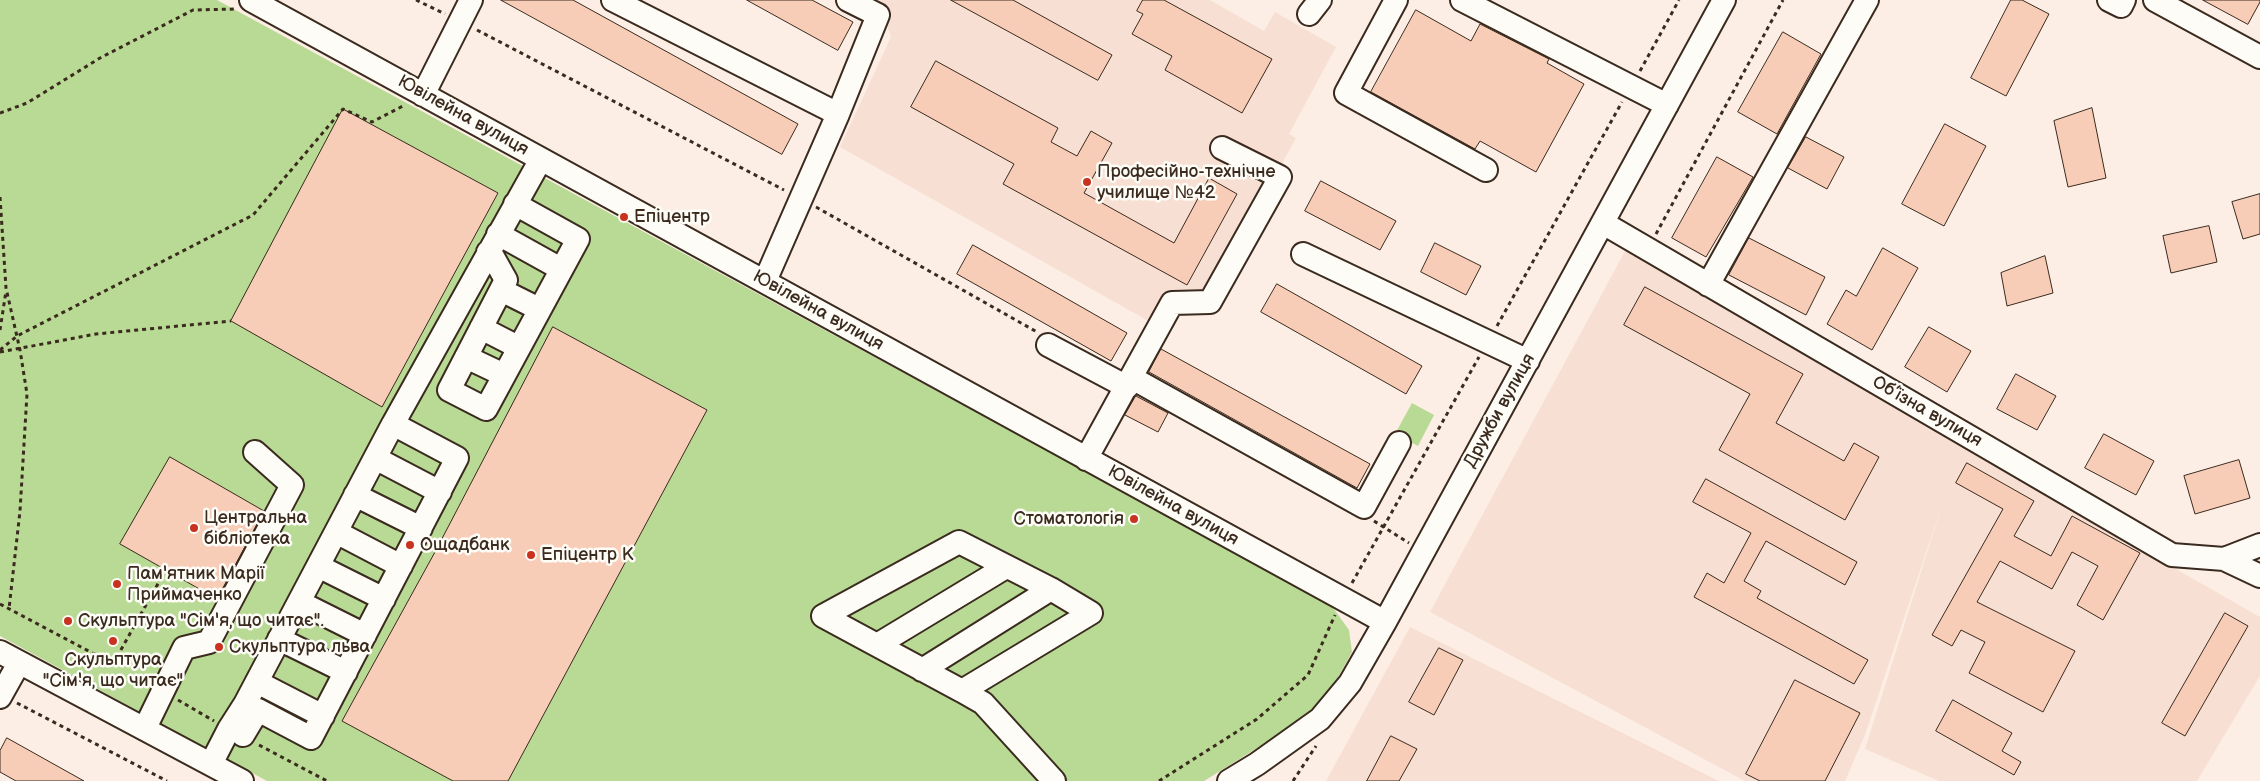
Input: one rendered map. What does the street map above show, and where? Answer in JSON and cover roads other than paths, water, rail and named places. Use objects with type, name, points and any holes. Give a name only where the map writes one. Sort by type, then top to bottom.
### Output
[{"type":"street","points":[[423,95],[471,0]]},
{"type":"street","points":[[613,0],[838,114]]},
{"type":"street","points":[[765,281],[838,114],[878,15],[848,0]]},
{"type":"street","points":[[1396,0],[1346,93],[1486,170]]},
{"type":"street","points":[[1462,0],[1667,105]]},
{"type":"street","name":"Дружби вулиця","points":[[1229,781],[1320,719],[1350,683],[1724,0]]},
{"type":"street","points":[[1708,284],[1867,0]]},
{"type":"street","points":[[2109,0],[2121,6],[2124,0]]},
{"type":"street","points":[[2155,0],[2260,57]]},
{"type":"street","name":"Ювілейна вулиця","points":[[263,3],[423,95],[1385,622]]},
{"type":"street","points":[[1086,459],[1172,303],[1210,302],[1280,177],[1222,148]]},
{"type":"street","points":[[216,767],[252,707],[257,682],[393,424],[493,243],[522,208],[547,162]]},
{"type":"street","points":[[493,243],[492,255],[506,280],[449,390],[486,409],[578,239],[522,208]]},
{"type":"street","name":"Об’їзна вулиця","points":[[1603,223],[2172,555],[2224,559],[2260,576]]},
{"type":"street","points":[[493,243],[561,269]]},
{"type":"street","points":[[1303,254],[1528,361]]},
{"type":"street","points":[[501,290],[539,309]]},
{"type":"street","points":[[481,328],[518,347]]},
{"type":"street","points":[[1045,340],[1129,382],[1364,507],[1399,443]]},
{"type":"street","points":[[466,356],[504,375]]},
{"type":"street","points":[[252,707],[312,738],[457,458],[393,424]]},
{"type":"street","points":[[145,728],[184,648],[209,642],[292,485],[255,452]]},
{"type":"street","points":[[375,458],[440,492]]},
{"type":"street","points":[[355,495],[421,528]]},
{"type":"street","points":[[336,532],[401,566]]},
{"type":"street","points":[[962,691],[1091,613],[959,542],[824,616],[983,703],[1054,781]]},
{"type":"street","points":[[2224,559],[2260,545]]},
{"type":"street","points":[[318,566],[384,599]]},
{"type":"street","points":[[877,645],[1006,567]]},
{"type":"street","points":[[922,670],[1050,590]]},
{"type":"street","points":[[299,602],[365,635]]},
{"type":"street","points":[[279,639],[346,672]]},
{"type":"street","points":[[1,696],[10,658],[242,781]]},
{"type":"street","points":[[257,682],[323,716]]},
{"type":"place","name":"Професійно-технічне училище №42","points":[[1087,182]]},
{"type":"place","name":"Епіцентр","points":[[624,217]]},
{"type":"place","name":"Стоматологія","points":[[1134,519]]},
{"type":"place","name":"Центральна бібліотека","points":[[194,528]]},
{"type":"place","name":"Ощадбанк","points":[[410,545]]},
{"type":"place","name":"Епіцентр К","points":[[531,555]]},
{"type":"place","name":"Пам'ятник Марії Приймаченко","points":[[117,584]]},
{"type":"place","name":"Скульптура \"Сім'я, що читає\".","points":[[68,621]]},
{"type":"place","name":"Скульптура \"Сім'я, що читає\"","points":[[113,641]]},
{"type":"place","name":"Скульптура льва","points":[[219,647]]}]
